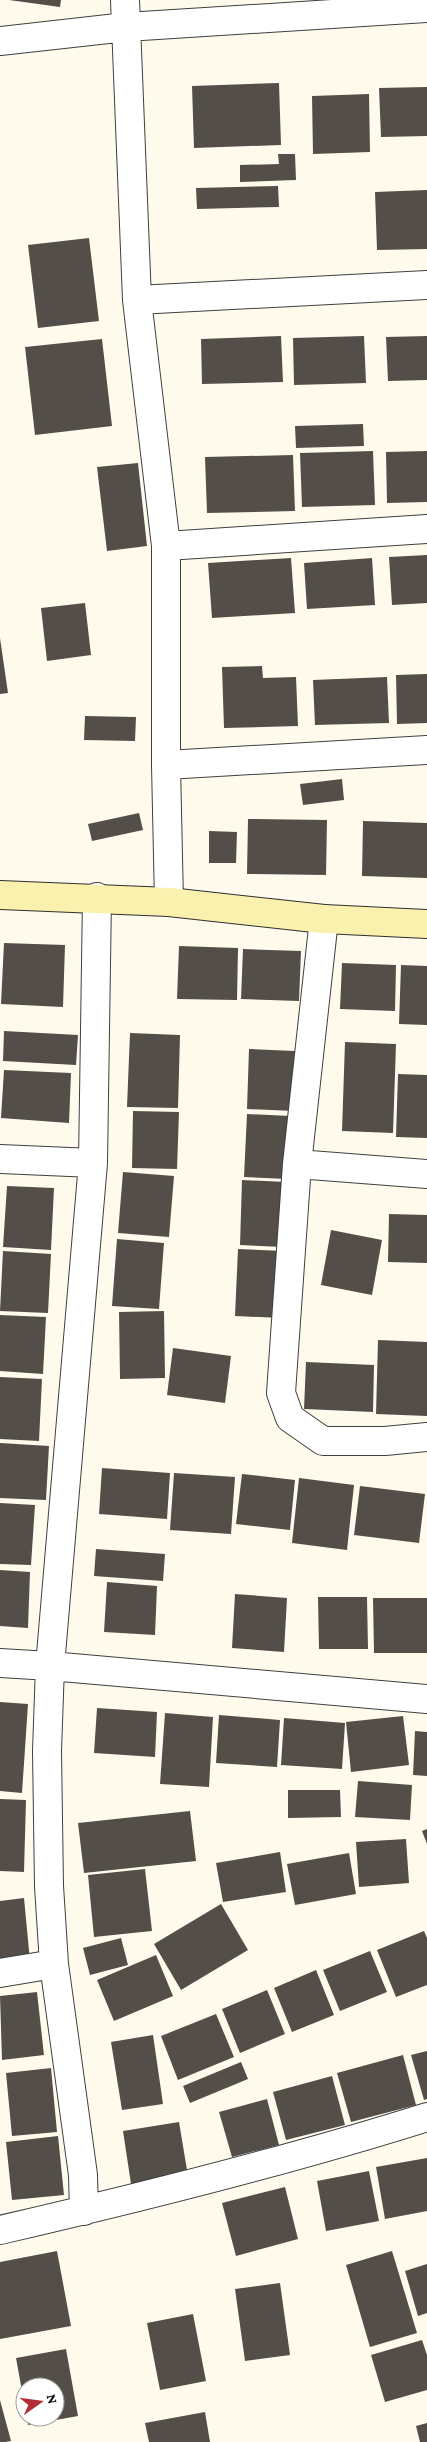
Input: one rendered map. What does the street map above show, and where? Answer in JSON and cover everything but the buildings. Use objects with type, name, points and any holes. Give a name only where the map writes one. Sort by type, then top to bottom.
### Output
[{"type":"street","points":[[0,40],[125,13],[427,8]]},
{"type":"street","points":[[125,13],[137,300],[166,546],[166,765],[169,902]]},
{"type":"street","points":[[137,300],[427,285]]},
{"type":"street","points":[[166,546],[427,529]]},
{"type":"street","points":[[166,765],[427,750]]},
{"type":"street","points":[[0,894],[97,897],[169,902],[324,920],[427,924]]},
{"type":"street","points":[[84,2211],[83,2175],[54,1964],[49,1886],[47,1752],[50,1666],[93,1164],[97,897]]},
{"type":"street","points":[[324,920],[297,1164],[281,1393],[290,1418],[323,1441],[385,1441],[427,1437]]},
{"type":"street","points":[[0,1159],[93,1164]]},
{"type":"street","points":[[297,1164],[427,1174]]},
{"type":"street","points":[[0,1663],[427,1699]]},
{"type":"street","points":[[0,1973],[54,1964]]},
{"type":"street","points":[[0,2230],[84,2211],[366,2136],[427,2117]]}]
